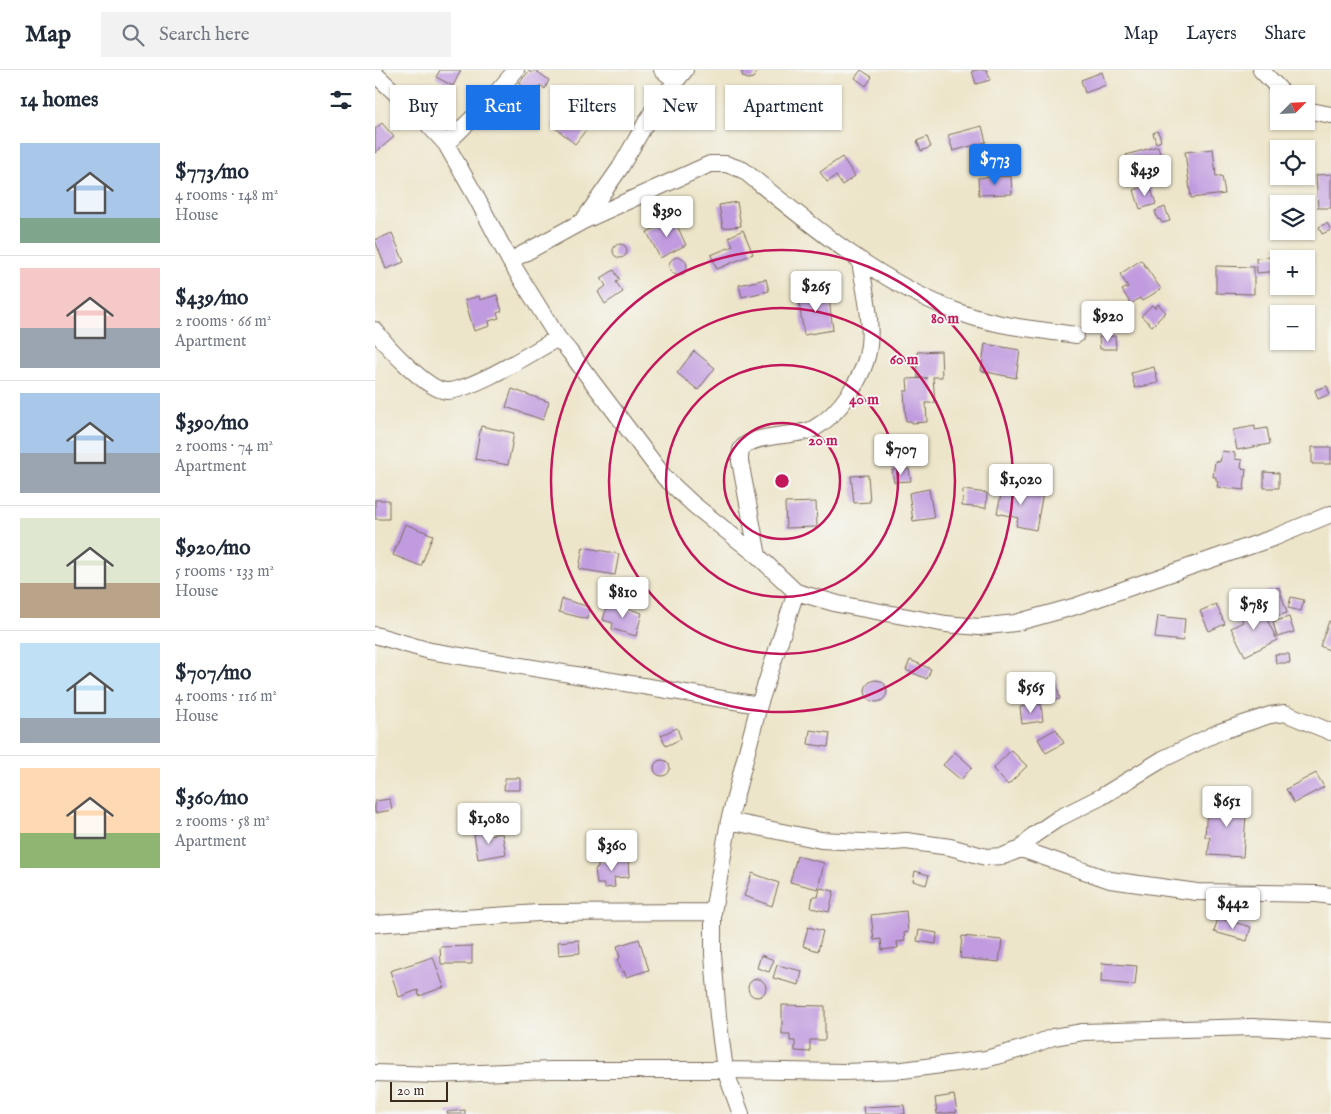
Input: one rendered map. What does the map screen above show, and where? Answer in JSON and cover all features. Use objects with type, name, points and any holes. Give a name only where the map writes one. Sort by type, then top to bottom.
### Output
[{"type":"street","points":[[445,144],[485,106],[516,70]]},
{"type":"street","points":[[583,221],[620,168],[655,107],[680,76],[662,70]]},
{"type":"street","points":[[1261,70],[1275,85]]},
{"type":"street","points":[[375,74],[424,120],[445,144],[510,261],[558,338],[665,478],[694,505],[758,556],[796,592],[838,604],[946,624],[979,628],[1015,623],[1066,609],[1273,538],[1331,514]]},
{"type":"street","points":[[1315,113],[1331,115]]},
{"type":"street","points":[[510,261],[583,221],[710,164],[726,164],[743,170],[860,261],[910,291],[955,311],[1000,324],[1076,335]]},
{"type":"street","points":[[758,556],[740,461],[740,452],[744,446],[757,440],[812,430],[831,415],[848,395],[862,372],[869,346],[870,320],[860,261]]},
{"type":"street","points":[[375,330],[391,351],[421,377],[439,390],[447,391],[478,382],[558,338]]},
{"type":"street","points":[[741,1114],[725,1070],[713,963],[713,912],[729,821],[759,705],[796,592]]},
{"type":"street","points":[[375,635],[430,652],[759,705]]},
{"type":"street","points":[[729,821],[821,840],[882,843],[906,841],[950,847],[986,857],[1003,856],[1021,849],[1034,835],[1059,818],[1101,797],[1163,759],[1219,732],[1270,715],[1285,713],[1331,732]]},
{"type":"street","points":[[1021,849],[1110,880],[1197,892],[1317,894],[1331,896]]},
{"type":"street","points":[[375,924],[538,913],[713,912]]},
{"type":"street","points":[[375,1073],[435,1075],[551,1070],[843,1072],[903,1070],[986,1059],[1028,1047],[1053,1037],[1083,1032],[1252,1026],[1331,1030]]},
{"type":"building","points":[[440,70],[461,70],[454,85],[436,77]]},
{"type":"building","points":[[535,70],[549,80],[545,89],[540,85],[521,85],[519,83],[529,71],[532,73]]},
{"type":"building","points":[[741,70],[757,70],[757,72],[753,78],[748,79],[743,77]]},
{"type":"building","points":[[861,70],[872,77],[866,86],[855,78]]},
{"type":"building","points":[[987,70],[990,80],[976,84],[972,71]]},
{"type":"building","points":[[1102,72],[1106,85],[1085,93],[1081,80]]},
{"type":"building","points":[[382,123],[394,137],[375,153],[375,129]]},
{"type":"building","points":[[982,126],[986,142],[953,151],[948,135]]},
{"type":"building","points":[[558,130],[586,130],[575,144]]},
{"type":"building","points":[[1157,131],[1161,141],[1156,143],[1153,133]]},
{"type":"building","points":[[927,137],[931,147],[921,151],[917,141]]},
{"type":"building","points":[[1158,146],[1162,161],[1131,171],[1126,155]]},
{"type":"building","points":[[1213,149],[1216,176],[1222,176],[1225,194],[1191,198],[1185,152]]},
{"type":"building","points":[[842,157],[855,176],[842,185],[836,176],[827,182],[820,172]]},
{"type":"building","points":[[1331,174],[1331,208],[1318,208],[1316,175]]},
{"type":"building","points":[[1011,176],[1012,194],[979,195],[978,178]]},
{"type":"building","points":[[1150,185],[1156,204],[1140,209],[1134,190]]},
{"type":"building","points":[[737,202],[741,226],[723,228],[719,205]]},
{"type":"building","points":[[1165,207],[1170,221],[1162,223],[1160,219],[1158,220],[1155,211]]},
{"type":"building","points":[[674,219],[686,245],[660,258],[647,232]]},
{"type":"building","points":[[1327,223],[1331,230],[1322,234],[1319,227]]},
{"type":"building","points":[[743,230],[753,254],[717,269],[711,255],[733,246],[729,237]]},
{"type":"building","points":[[392,233],[404,262],[386,269],[375,240]]},
{"type":"building","points":[[617,244],[623,244],[627,251],[623,258],[617,258],[613,254],[613,248]]},
{"type":"building","points":[[674,257],[682,257],[687,262],[685,273],[674,275],[669,270],[669,262]]},
{"type":"building","points":[[1270,257],[1270,272],[1257,273],[1256,258]]},
{"type":"building","points":[[1141,260],[1161,289],[1142,301],[1140,298],[1131,304],[1122,290],[1128,287],[1120,274]]},
{"type":"building","points":[[1216,266],[1254,267],[1254,294],[1216,293]]},
{"type":"building","points":[[614,270],[620,280],[616,282],[623,292],[605,304],[598,292],[606,286],[601,278]]},
{"type":"building","points":[[766,279],[769,291],[742,297],[739,285]]},
{"type":"building","points":[[828,291],[833,330],[804,335],[798,296]]},
{"type":"building","points":[[497,295],[502,311],[497,313],[499,318],[489,321],[490,326],[474,331],[465,300],[479,296],[480,300]]},
{"type":"building","points":[[1158,304],[1166,312],[1152,326],[1141,316],[1152,305],[1155,308]]},
{"type":"building","points":[[1115,336],[1116,349],[1100,349],[1099,337]]},
{"type":"building","points":[[985,344],[1020,350],[1016,378],[981,371]]},
{"type":"building","points":[[694,351],[715,368],[698,390],[677,373]]},
{"type":"building","points":[[941,351],[942,377],[933,377],[935,403],[926,403],[927,422],[912,423],[911,421],[906,421],[904,391],[908,391],[907,379],[928,378],[918,378],[917,352]]},
{"type":"building","points":[[1154,367],[1158,383],[1135,388],[1131,373]]},
{"type":"building","points":[[1327,386],[1330,394],[1318,399],[1315,390]]},
{"type":"building","points":[[512,389],[549,402],[543,420],[506,407]]},
{"type":"building","points":[[481,426],[514,433],[508,465],[475,459]]},
{"type":"building","points":[[1255,426],[1255,430],[1267,428],[1270,444],[1237,450],[1233,430]]},
{"type":"building","points":[[1312,447],[1331,447],[1331,464],[1312,464]]},
{"type":"building","points":[[1222,451],[1235,453],[1235,459],[1242,460],[1241,468],[1246,469],[1244,490],[1217,487],[1218,481],[1216,477],[1213,477],[1215,461],[1220,462]]},
{"type":"building","points":[[909,469],[911,481],[894,482],[892,470]]},
{"type":"building","points":[[1264,472],[1279,473],[1279,488],[1264,488]]},
{"type":"building","points":[[868,475],[870,502],[854,503],[851,476]]},
{"type":"building","points":[[1003,485],[1043,493],[1036,530],[1016,526],[1018,518],[997,513]]},
{"type":"building","points":[[929,489],[934,518],[913,521],[909,493]]},
{"type":"building","points":[[963,490],[987,493],[986,508],[962,506]]},
{"type":"building","points":[[375,500],[389,500],[389,519],[375,519]]},
{"type":"building","points":[[816,502],[817,527],[786,528],[785,503]]},
{"type":"building","points":[[405,524],[433,535],[421,566],[393,555]]},
{"type":"building","points":[[583,547],[619,554],[615,575],[579,569]]},
{"type":"building","points":[[1279,587],[1287,613],[1270,618],[1262,593]]},
{"type":"building","points":[[1291,597],[1304,600],[1301,611],[1288,608]]},
{"type":"building","points":[[562,599],[590,607],[587,619],[559,612]]},
{"type":"building","points":[[608,602],[642,613],[636,636],[612,629],[613,623],[603,620]]},
{"type":"building","points":[[1216,604],[1225,624],[1209,631],[1200,611]]},
{"type":"building","points":[[1260,605],[1277,640],[1245,656],[1231,628],[1243,622],[1240,615]]},
{"type":"building","points":[[1158,616],[1185,619],[1183,641],[1155,638]]},
{"type":"building","points":[[1289,617],[1294,632],[1277,637],[1273,622]]},
{"type":"building","points":[[1329,621],[1331,622],[1331,651],[1320,646]]},
{"type":"building","points":[[1275,654],[1289,654],[1290,663],[1276,663]]},
{"type":"building","points":[[910,660],[931,669],[927,679],[906,670]]},
{"type":"building","points":[[876,680],[884,683],[887,691],[884,699],[876,702],[868,699],[865,691],[868,683]]},
{"type":"building","points":[[1056,681],[1060,699],[1039,703],[1035,686]]},
{"type":"building","points":[[1041,704],[1043,721],[1022,724],[1020,707]]},
{"type":"building","points":[[677,728],[681,739],[666,746],[661,735]]},
{"type":"building","points":[[1056,729],[1064,743],[1046,753],[1038,739]]},
{"type":"building","points":[[810,730],[830,733],[828,747],[808,744]]},
{"type":"building","points":[[1011,750],[1027,766],[1008,785],[993,769]]},
{"type":"building","points":[[955,752],[972,767],[961,780],[943,765]]},
{"type":"building","points":[[659,760],[665,760],[670,765],[668,774],[659,776],[654,771],[654,765]]},
{"type":"building","points":[[1316,773],[1324,787],[1294,803],[1286,789]]},
{"type":"building","points":[[505,778],[520,778],[520,790],[504,790]]},
{"type":"building","points":[[1218,798],[1247,800],[1243,857],[1208,855],[1210,837],[1205,837],[1207,807],[1217,808]]},
{"type":"building","points":[[390,799],[392,810],[375,813],[375,801]]},
{"type":"building","points":[[489,832],[489,835],[502,833],[506,854],[478,859],[474,834]]},
{"type":"building","points":[[797,856],[824,863],[818,889],[790,882]]},
{"type":"building","points":[[628,859],[629,877],[614,878],[615,887],[604,888],[604,884],[597,884],[595,869],[598,868],[598,862]]},
{"type":"building","points":[[915,871],[929,875],[926,885],[913,881]]},
{"type":"building","points":[[752,873],[779,883],[772,906],[744,896]]},
{"type":"building","points":[[820,888],[834,891],[829,912],[811,908],[813,896],[818,897]]},
{"type":"building","points":[[906,911],[908,932],[904,933],[905,941],[897,942],[898,948],[882,950],[881,939],[874,940],[871,915]]},
{"type":"building","points":[[1218,918],[1251,927],[1247,941],[1214,932]]},
{"type":"building","points":[[808,927],[823,931],[818,951],[803,946]]},
{"type":"building","points":[[919,930],[937,933],[936,944],[917,941]]},
{"type":"building","points":[[962,936],[1002,940],[999,962],[960,958]]},
{"type":"building","points":[[639,939],[649,970],[626,977],[617,959],[620,958],[617,946]]},
{"type":"building","points":[[579,940],[580,953],[559,955],[558,942]]},
{"type":"building","points":[[472,946],[472,964],[441,964],[440,947]]},
{"type":"building","points":[[761,955],[774,960],[769,972],[757,968]]},
{"type":"building","points":[[433,957],[444,987],[419,996],[418,990],[399,997],[390,971]]},
{"type":"building","points":[[1102,963],[1137,966],[1135,985],[1101,982]]},
{"type":"building","points":[[777,965],[802,971],[799,985],[773,978]]},
{"type":"building","points":[[753,979],[761,979],[766,984],[764,995],[753,997],[748,992],[748,984]]},
{"type":"building","points":[[782,1005],[825,1006],[825,1040],[810,1040],[810,1052],[795,1051],[795,1041],[790,1041],[790,1034],[782,1034]]},
{"type":"building","points":[[954,1095],[957,1112],[937,1114],[935,1098]]},
{"type":"building","points":[[904,1105],[905,1114],[864,1114],[863,1107]]},
{"type":"building","points":[[465,1110],[465,1114],[447,1114],[447,1112]]}]
